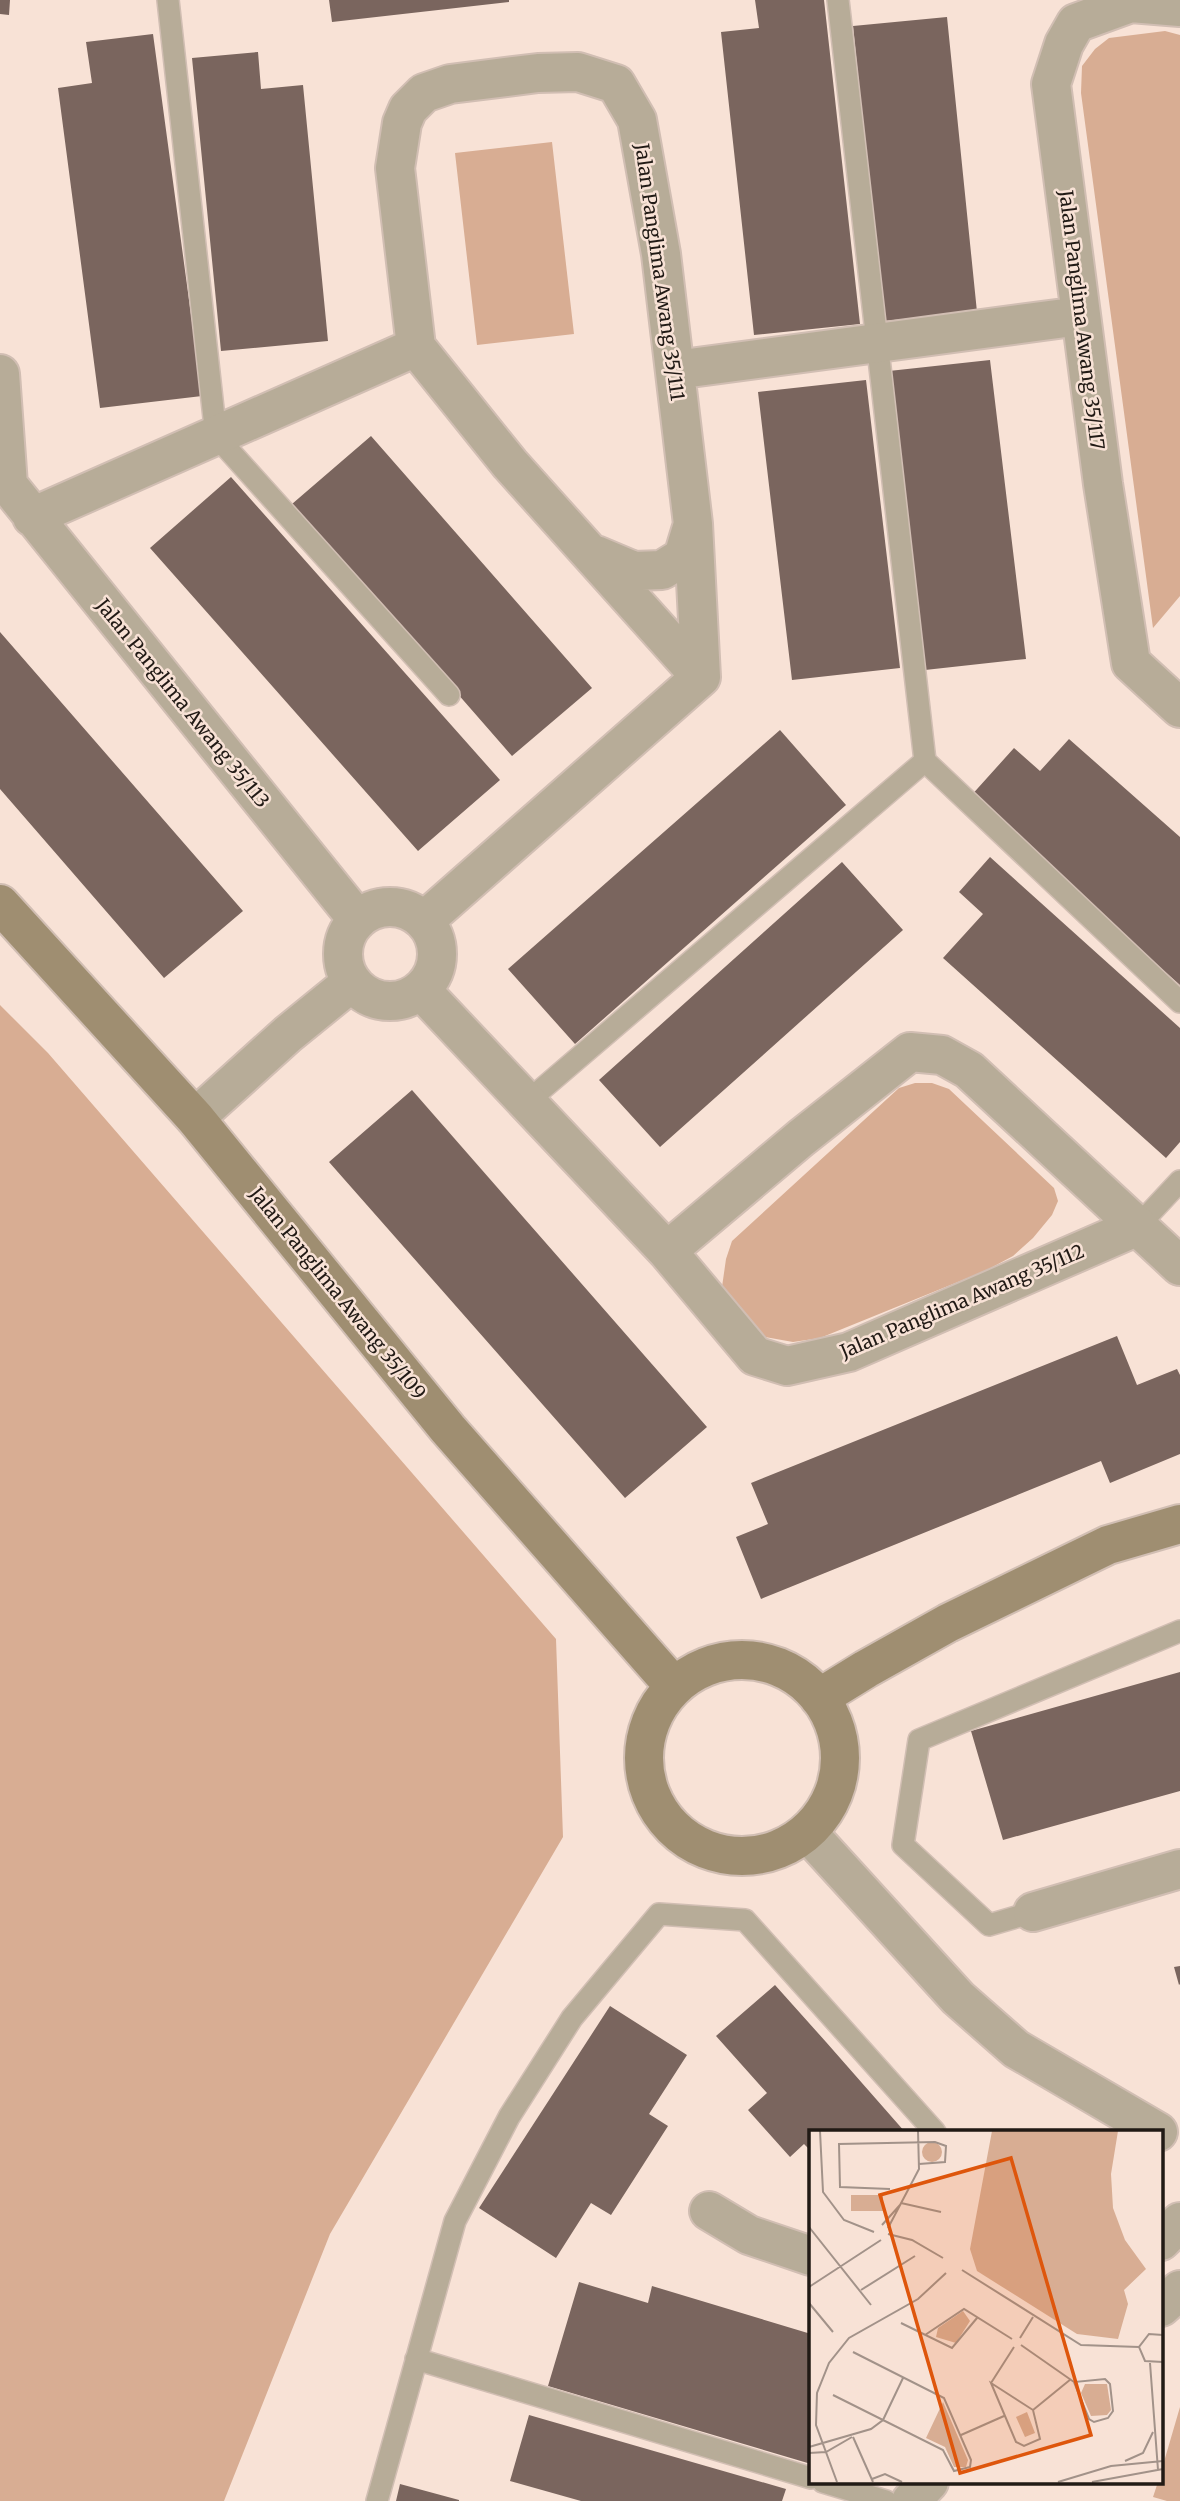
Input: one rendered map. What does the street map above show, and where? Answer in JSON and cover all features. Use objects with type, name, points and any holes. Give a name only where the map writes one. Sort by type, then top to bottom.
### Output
[{"type":"street","name":"Jalan Panglima Awang 35/117","points":[[1180,7],[1131,3],[1076,23],[1064,44],[1051,84],[1080,316],[1131,663],[1180,708]]},
{"type":"street","name":"Jalan Panglima Awang 35/111","points":[[416,347],[395,168],[402,123],[408,108],[424,93],[450,84],[538,73],[578,72],[616,84],[637,120],[661,254],[693,524],[701,677]]},
{"type":"street","points":[[676,370],[877,341],[1080,316]]},
{"type":"street","points":[[32,517],[416,347],[510,464],[701,677],[424,921]]},
{"type":"street","name":"Jalan Panglima Awang 35/113","points":[[0,374],[4,485],[358,920]]},
{"type":"street","points":[[592,553],[634,571],[662,570],[683,557],[693,524]]},
{"type":"street","name":"Jalan Panglima Awang 35/109","points":[[0,904],[195,1118],[448,1429],[673,1685]]},
{"type":"street","points":[[383,907],[398,908],[424,921],[437,949],[434,971],[421,990],[407,998],[393,1001],[377,999],[363,993],[352,982],[345,971],[344,943],[358,920],[383,907]]},
{"type":"street","points":[[195,1118],[288,1034],[352,982]]},
{"type":"street","name":"Jalan Panglima Awang 35/112","points":[[421,990],[667,1251],[755,1356],[788,1366],[849,1352],[1138,1226]]},
{"type":"street","points":[[667,1251],[801,1138],[910,1052],[943,1055],[969,1070],[1180,1266]]},
{"type":"street","points":[[819,1698],[948,1623],[1095,1551],[1180,1524]]},
{"type":"street","points":[[744,1659],[777,1666],[806,1684],[819,1698],[828,1709],[839,1741],[839,1775],[828,1806],[807,1832],[781,1849],[750,1857],[719,1853],[689,1841],[665,1820],[649,1793],[643,1763],[646,1731],[659,1703],[673,1685],[711,1664],[744,1659]]},
{"type":"street","points":[[807,1832],[958,1998],[1016,2049],[1154,2130]]},
{"type":"street","points":[[1033,1912],[1180,1869]]},
{"type":"street","points":[[1162,2135],[1180,2145]]},
{"type":"street","points":[[709,2211],[748,2235],[809,2255]]},
{"type":"street","points":[[1162,2240],[1180,2222]]},
{"type":"street","points":[[1162,2306],[1180,2290]]},
{"type":"street","points":[[911,2501],[927,2484]]},
{"type":"lane","points":[[168,0],[216,436],[449,695]]},
{"type":"lane","points":[[838,0],[925,761],[1180,1002]]},
{"type":"lane","points":[[528,1101],[925,761]]},
{"type":"lane","points":[[1138,1226],[1180,1181]]},
{"type":"lane","points":[[1033,1912],[989,1925],[903,1845],[919,1740],[1180,1631]]},
{"type":"lane","points":[[377,2501],[455,2221],[509,2117],[572,2018],[659,1914],[745,1920],[933,2130]]},
{"type":"lane","points":[[416,2359],[809,2477]]},
{"type":"lane","points":[[830,2484],[886,2501]]},
{"type":"shaded area","points":[[1165,31],[1180,35],[1180,596],[1153,628],[1081,93],[1082,66],[1095,49],[1109,38]]},
{"type":"shaded area","points":[[552,142],[574,334],[477,345],[455,153]]},
{"type":"shaded area","points":[[0,1005],[48,1053],[556,1639],[563,1837],[330,2234],[224,2501],[0,2501]]},
{"type":"shaded area","points":[[915,1083],[932,1083],[949,1089],[1054,1188],[1058,1201],[1052,1215],[1013,1256],[985,1271],[820,1338],[793,1342],[765,1337],[733,1308],[722,1287],[732,1241],[899,1088]]},
{"type":"shaded area","points":[[1180,2407],[1180,2501],[1153,2497],[1157,2484],[1162,2484],[1162,2469]]},
{"type":"building","points":[[0,0],[10,0],[9,15],[0,14]]},
{"type":"building","points":[[329,0],[509,0],[509,2],[332,22]]},
{"type":"building","points":[[755,0],[824,0],[860,324],[754,335],[721,32],[759,28]]},
{"type":"building","points":[[947,17],[977,312],[883,321],[853,26]]},
{"type":"building","points":[[153,34],[202,396],[100,408],[58,88],[92,83],[86,42]]},
{"type":"building","points":[[258,52],[261,89],[303,85],[328,341],[221,351],[192,58]]},
{"type":"building","points":[[990,360],[1026,659],[925,670],[889,371]]},
{"type":"building","points":[[866,380],[900,668],[792,680],[758,392]]},
{"type":"building","points":[[371,436],[592,688],[512,756],[292,504]]},
{"type":"building","points":[[231,477],[500,780],[418,851],[150,548]]},
{"type":"building","points":[[0,632],[243,911],[164,978],[0,789]]},
{"type":"building","points":[[780,730],[846,805],[575,1044],[508,969]]},
{"type":"building","points":[[1069,739],[1180,837],[1180,985],[969,798],[1014,748],[1040,771]]},
{"type":"building","points":[[990,857],[1180,1028],[1180,1142],[1166,1158],[943,958],[983,914],[959,892]]},
{"type":"building","points":[[842,862],[903,930],[660,1147],[599,1080]]},
{"type":"building","points":[[412,1090],[707,1427],[625,1498],[329,1162]]},
{"type":"building","points":[[1117,1336],[1137,1385],[1177,1369],[1180,1375],[1180,1454],[1110,1483],[1101,1461],[761,1599],[736,1537],[768,1524],[751,1483]]},
{"type":"building","points":[[1180,1672],[1180,1791],[1003,1840],[971,1731]]},
{"type":"building","points":[[1180,1966],[1180,1984],[1179,1985],[1174,1967]]},
{"type":"building","points":[[775,1985],[903,2130],[809,2130],[809,2149],[804,2144],[790,2157],[748,2110],[767,2093],[716,2036]]},
{"type":"building","points":[[610,2006],[687,2055],[649,2114],[668,2126],[611,2215],[591,2203],[556,2258],[479,2208]]},
{"type":"building","points":[[579,2282],[648,2303],[652,2286],[809,2333],[809,2463],[548,2386]]},
{"type":"building","points":[[529,2415],[786,2489],[782,2501],[581,2501],[510,2481]]},
{"type":"building","points":[[400,2484],[459,2500],[459,2501],[396,2501]]}]
